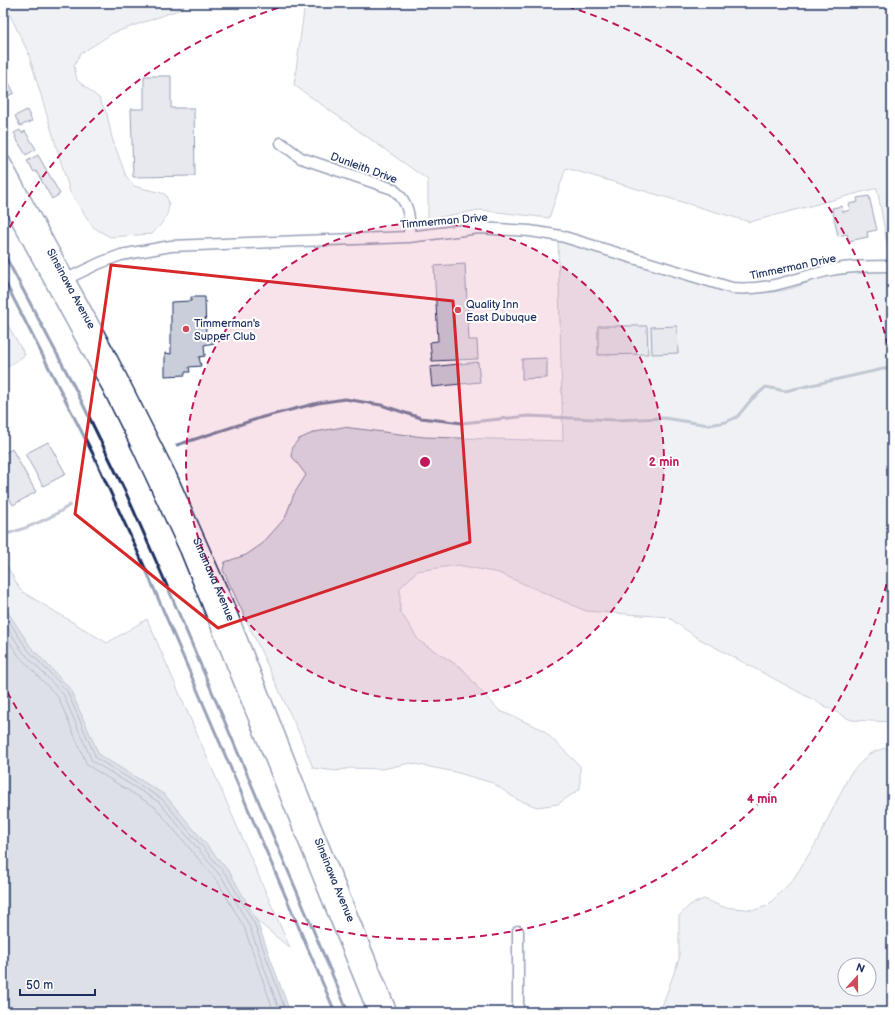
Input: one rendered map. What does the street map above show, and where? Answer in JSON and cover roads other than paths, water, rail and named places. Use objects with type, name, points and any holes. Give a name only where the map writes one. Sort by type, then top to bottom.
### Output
[{"type":"highway","name":"Sinsinawa Avenue","points":[[3,163],[188,550],[376,1012]]},
{"type":"highway","name":"Sinsinawa Avenue","points":[[3,190],[61,282],[170,477],[222,596],[314,829],[389,1012]]},
{"type":"street","name":"Dunleith Drive","points":[[281,143],[301,158],[393,189],[406,202],[409,210],[409,237]]},
{"type":"street","name":"Timmerman Drive","points":[[61,282],[100,263],[121,255],[171,246],[409,237],[480,228],[530,231],[592,245],[732,288],[762,288],[831,270],[851,267],[892,266]]},
{"type":"street","points":[[518,931],[518,1012]]},
{"type":"water","points":[[3,605],[30,646],[70,689],[99,755],[165,795],[230,873],[257,921],[290,1012],[3,1012]]},
{"type":"waterway","points":[[177,445],[263,417],[318,403],[345,399],[381,405],[421,418],[462,423],[528,416],[616,420],[664,418],[709,425],[726,422],[737,417],[751,400],[766,387],[785,391],[892,367]]},
{"type":"waterway","points":[[3,535],[38,523],[70,505]]},
{"type":"railway","points":[[3,252],[75,388],[126,493],[171,595],[348,1012]]},
{"type":"railway","points":[[3,278],[93,454],[146,570],[335,1012]]},
{"type":"place","name":"Quality Inn East Dubuque","points":[[458,310]]},
{"type":"place","name":"Timmerman's Supper Club","points":[[186,329]]}]
